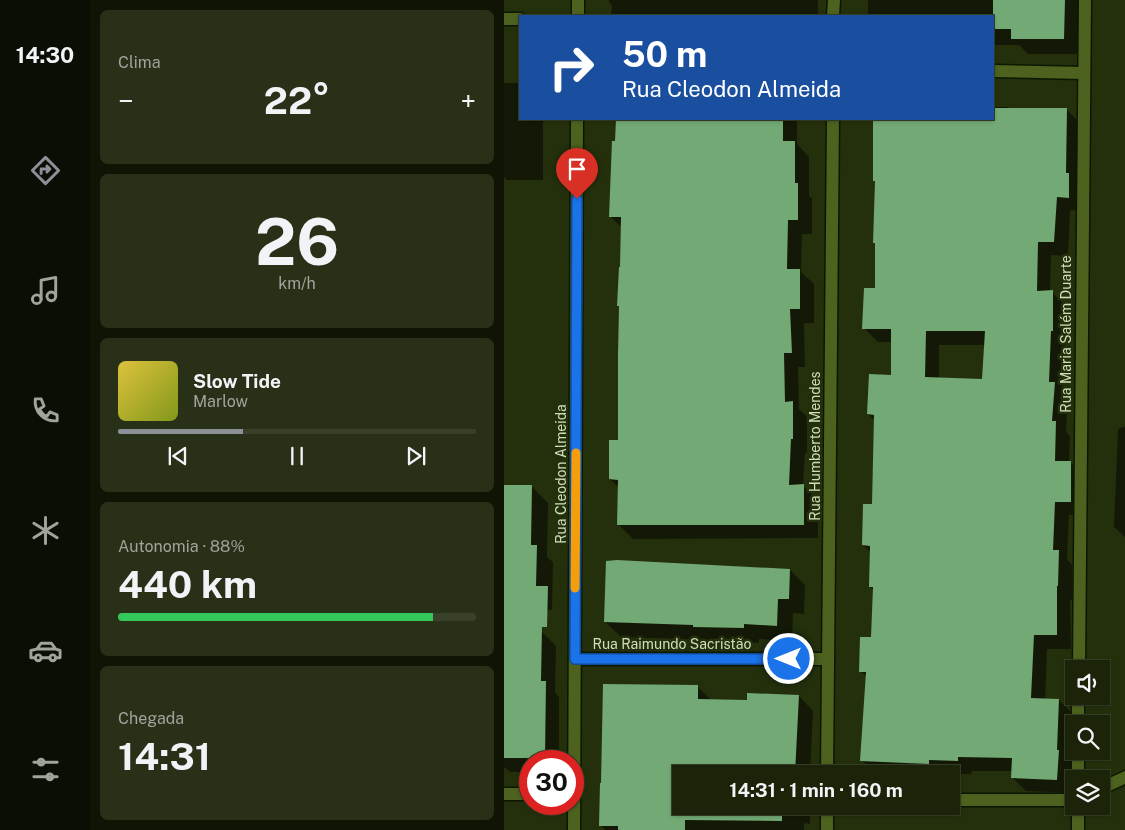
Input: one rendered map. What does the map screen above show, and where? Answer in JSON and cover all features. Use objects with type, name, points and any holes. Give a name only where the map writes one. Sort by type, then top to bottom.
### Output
[{"type":"street","points":[[578,0],[578,15]]},
{"type":"street","points":[[833,15],[834,0]]},
{"type":"street","name":"Rua Maria Salém Duarte","points":[[1078,660],[1085,0]]},
{"type":"street","points":[[504,19],[519,19]]},
{"type":"street","points":[[994,71],[1084,73]]},
{"type":"street","name":"Rua Cleodon Almeida","points":[[574,750],[577,120]]},
{"type":"street","name":"Rua Humberto Mendes","points":[[827,765],[833,120]]},
{"type":"street","name":"Rua Raimundo Sacristão","points":[[575,659],[828,659]]},
{"type":"street","points":[[1110,784],[1125,777]]},
{"type":"street","points":[[504,794],[519,794]]},
{"type":"street","points":[[960,800],[1065,800]]},
{"type":"street","name":"Rua Cleodon Almeida","points":[[574,815],[574,830]]},
{"type":"street","points":[[827,815],[827,830]]},
{"type":"street","points":[[1078,815],[1078,830]]},
{"type":"building","points":[[993,0],[1065,0],[1064,39],[1011,39],[1011,29],[994,29]]},
{"type":"building","points":[[994,108],[1067,108],[1066,173],[1069,173],[1069,198],[1057,197],[1054,242],[1038,242],[1037,291],[1053,290],[1053,331],[1051,331],[1049,382],[1055,382],[1052,421],[1056,421],[1055,461],[1071,461],[1071,502],[1055,502],[1053,550],[1059,550],[1057,635],[1034,635],[1031,698],[1059,699],[1057,780],[1011,778],[1012,758],[958,757],[958,761],[929,760],[929,764],[860,761],[866,672],[859,672],[860,637],[871,637],[873,587],[869,587],[870,546],[862,545],[863,504],[872,504],[874,415],[867,414],[869,374],[891,375],[891,329],[862,329],[864,288],[875,288],[875,243],[873,243],[875,181],[873,181],[873,120],[994,120]],"holes":[[[926,331],[985,331],[982,379],[925,377]]]},
{"type":"building","points":[[616,120],[783,120],[783,141],[795,141],[795,183],[798,183],[798,220],[788,220],[787,269],[800,269],[800,309],[790,309],[792,353],[784,353],[785,402],[793,401],[793,439],[791,439],[789,485],[804,484],[804,525],[617,525],[618,480],[609,479],[609,440],[618,440],[619,306],[617,306],[621,217],[609,217],[612,141],[615,141]]},
{"type":"building","points":[[504,485],[532,485],[531,545],[537,545],[536,586],[548,586],[547,627],[542,627],[541,681],[546,681],[545,750],[519,750],[519,758],[504,758]]},
{"type":"building","points":[[606,561],[790,569],[789,599],[778,599],[777,626],[744,624],[744,628],[693,627],[693,625],[604,622]]},
{"type":"building","points":[[603,684],[698,685],[698,699],[747,700],[747,693],[799,695],[795,765],[672,765],[672,815],[782,815],[782,821],[685,820],[685,830],[618,830],[618,826],[599,826]]},
{"type":"slow traffic","points":[[575,588],[576,453]]},
{"type":"route","points":[[577,199],[575,659],[789,659]]}]
